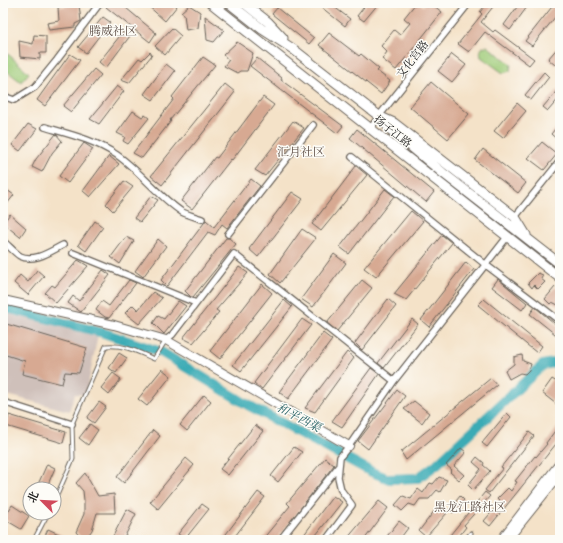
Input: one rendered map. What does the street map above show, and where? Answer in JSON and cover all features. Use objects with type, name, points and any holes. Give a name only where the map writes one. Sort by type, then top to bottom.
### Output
[{"type":"main road","name":"扬子江路","points":[[211,3],[560,278]]},
{"type":"main road","name":"扬子江路","points":[[229,3],[262,29],[293,49],[379,116],[396,134],[560,264]]},
{"type":"main road","points":[[244,3],[268,22],[293,49]]},
{"type":"main road","points":[[379,116],[394,123],[515,217],[529,240]]},
{"type":"street","points":[[3,96],[14,100],[35,87],[100,3]]},
{"type":"street","name":"文化宫路","points":[[371,128],[469,3]]},
{"type":"street","points":[[228,234],[313,125]]},
{"type":"street","points":[[45,127],[80,136],[116,154],[138,172],[164,198],[183,213],[202,219]]},
{"type":"street","points":[[352,157],[486,265],[560,321]]},
{"type":"street","points":[[515,217],[560,161]]},
{"type":"street","points":[[326,540],[352,505],[341,490],[338,477],[340,457],[394,381],[508,236]]},
{"type":"street","points":[[3,241],[20,255],[30,258],[46,254],[63,245]]},
{"type":"street","points":[[73,254],[196,303]]},
{"type":"street","points":[[166,340],[172,335],[234,254],[394,381]]},
{"type":"street","points":[[3,300],[114,325],[166,340],[349,446]]},
{"type":"street","points":[[3,402],[72,424]]},
{"type":"street","points":[[501,540],[560,463]]},
{"type":"street","points":[[280,540],[338,467]]},
{"type":"street","points":[[508,540],[557,483],[560,474]]},
{"type":"lane","points":[[62,484],[73,459],[72,424],[106,346],[117,344],[154,359],[166,340]]},
{"type":"lane","points":[[34,540],[44,521]]},
{"type":"lane","points":[[465,540],[471,533]]},
{"type":"shaded area","points":[[3,311],[98,334],[86,395],[75,394],[69,411],[3,394]]},
{"type":"green space","points":[[487,46],[511,64],[510,71],[503,73],[481,57],[481,49]]},
{"type":"green space","points":[[8,54],[29,73],[21,82],[3,68],[3,59]]},
{"type":"building","points":[[109,3],[120,3],[156,33],[150,42],[106,7]]},
{"type":"building","points":[[145,3],[173,3],[177,6],[165,21]]},
{"type":"building","points":[[316,3],[329,3],[350,19],[345,26]]},
{"type":"building","points":[[367,3],[379,3],[364,21],[357,16]]},
{"type":"building","points":[[416,3],[423,6],[426,3],[430,3],[442,12],[396,70],[382,59],[387,52],[381,46],[394,30],[400,35],[410,23],[404,18]]},
{"type":"building","points":[[487,3],[496,3],[481,22],[493,32],[495,30],[534,59],[529,65],[485,32],[469,52],[458,44],[482,14],[480,12]]},
{"type":"building","points":[[520,3],[530,3],[510,30],[504,25]]},
{"type":"building","points":[[555,3],[560,3],[560,11],[532,46],[525,41]]},
{"type":"building","points":[[79,5],[81,21],[75,24],[75,27],[49,30],[47,23],[59,21],[58,7]]},
{"type":"building","points":[[189,5],[200,12],[198,28],[186,30],[184,14],[181,12]]},
{"type":"building","points":[[277,8],[314,38],[309,44],[272,14]]},
{"type":"building","points":[[205,16],[224,30],[214,42],[207,40]]},
{"type":"building","points":[[103,17],[110,22],[86,53],[78,47]]},
{"type":"building","points":[[172,28],[181,36],[165,55],[155,46]]},
{"type":"building","points":[[123,32],[130,36],[106,68],[99,62]]},
{"type":"building","points":[[329,33],[359,56],[361,54],[379,69],[377,71],[390,81],[381,94],[319,45]]},
{"type":"building","points":[[34,35],[46,36],[46,53],[40,53],[40,59],[20,57],[19,41],[33,44]]},
{"type":"building","points":[[237,42],[253,53],[247,71],[240,71],[237,73],[224,66],[229,60],[223,55]]},
{"type":"building","points":[[560,45],[560,59],[555,65],[548,59]]},
{"type":"building","points":[[150,52],[152,55],[129,83],[121,80],[139,58],[142,60]]},
{"type":"building","points":[[70,54],[80,60],[45,106],[37,100]]},
{"type":"building","points":[[452,54],[466,65],[452,82],[438,71]]},
{"type":"building","points":[[203,57],[215,65],[170,120],[171,121],[142,158],[133,153],[174,99],[172,97]]},
{"type":"building","points":[[257,58],[282,78],[281,80],[343,126],[337,133],[250,66]]},
{"type":"building","points":[[166,64],[175,71],[153,100],[144,94]]},
{"type":"building","points":[[94,69],[101,75],[71,112],[63,106]]},
{"type":"building","points":[[544,72],[549,77],[531,100],[525,95]]},
{"type":"building","points":[[431,82],[469,114],[448,139],[410,107]]},
{"type":"building","points":[[225,84],[235,92],[162,185],[151,176]]},
{"type":"building","points":[[117,86],[124,91],[99,124],[90,119]]},
{"type":"building","points":[[560,87],[560,97],[548,111],[543,107]]},
{"type":"building","points":[[263,97],[274,105],[192,209],[181,201],[215,157],[217,158]]},
{"type":"building","points":[[517,103],[526,111],[503,138],[494,131]]},
{"type":"building","points":[[133,111],[142,117],[145,115],[149,118],[128,144],[123,141],[125,137],[117,133]]},
{"type":"building","points":[[293,121],[304,128],[265,176],[255,170]]},
{"type":"building","points":[[560,123],[560,142],[551,134]]},
{"type":"building","points":[[28,124],[37,129],[20,151],[12,145]]},
{"type":"building","points":[[357,129],[434,192],[426,202],[350,138]]},
{"type":"building","points":[[56,134],[62,141],[52,153],[42,172],[32,167],[36,159]]},
{"type":"building","points":[[542,142],[557,154],[544,170],[528,158]]},
{"type":"building","points":[[84,143],[93,149],[68,183],[59,176]]},
{"type":"building","points":[[483,149],[526,183],[518,193],[475,160]]},
{"type":"building","points":[[109,156],[119,164],[90,197],[83,191]]},
{"type":"building","points":[[356,166],[367,175],[321,231],[312,224]]},
{"type":"building","points":[[251,179],[260,186],[227,228],[222,224],[215,235],[208,232],[167,286],[161,280],[206,220],[214,227]]},
{"type":"building","points":[[124,181],[133,187],[113,211],[106,204]]},
{"type":"building","points":[[385,189],[394,196],[349,254],[340,247]]},
{"type":"building","points":[[7,190],[14,195],[3,209],[3,195]]},
{"type":"building","points":[[292,192],[303,199],[258,257],[249,249]]},
{"type":"building","points":[[151,196],[158,200],[140,222],[134,218]]},
{"type":"building","points":[[411,211],[423,221],[376,277],[364,268]]},
{"type":"building","points":[[10,214],[26,228],[20,237],[3,223]]},
{"type":"building","points":[[95,221],[103,227],[86,251],[78,245]]},
{"type":"building","points":[[302,229],[316,238],[280,283],[270,274]]},
{"type":"building","points":[[442,235],[452,243],[406,300],[394,294]]},
{"type":"building","points":[[126,237],[134,241],[120,264],[111,257]]},
{"type":"building","points":[[226,238],[229,238],[236,244],[193,297],[191,297],[185,291]]},
{"type":"building","points":[[158,239],[166,246],[143,277],[135,271]]},
{"type":"building","points":[[334,254],[346,263],[313,307],[301,299]]},
{"type":"building","points":[[78,260],[88,266],[56,303],[45,293],[52,285],[55,287]]},
{"type":"building","points":[[466,262],[474,269],[429,327],[421,320]]},
{"type":"building","points":[[239,267],[248,273],[216,310],[219,312],[193,343],[183,338]]},
{"type":"building","points":[[37,270],[44,276],[28,295],[14,283],[20,275],[28,282]]},
{"type":"building","points":[[103,270],[110,275],[81,312],[68,303],[73,296],[79,301]]},
{"type":"building","points":[[538,273],[543,275],[541,279],[545,282],[538,289],[534,285],[532,288],[528,283]]},
{"type":"building","points":[[498,279],[527,303],[522,310],[492,287]]},
{"type":"building","points":[[129,280],[136,283],[109,318],[105,317],[96,310],[102,301],[109,306]]},
{"type":"building","points":[[362,280],[372,288],[337,331],[327,323]]},
{"type":"building","points":[[262,284],[272,293],[220,359],[210,351]]},
{"type":"building","points":[[555,287],[560,291],[560,302],[558,305],[552,302],[550,304],[545,299]]},
{"type":"building","points":[[153,292],[162,298],[139,324],[125,313],[133,305],[138,310]]},
{"type":"building","points":[[388,299],[396,306],[362,350],[355,343]]},
{"type":"building","points":[[484,299],[542,346],[537,353],[478,305]]},
{"type":"building","points":[[284,300],[292,307],[241,371],[233,365]]},
{"type":"building","points":[[178,301],[186,306],[164,334],[153,323],[158,316],[164,319]]},
{"type":"building","points":[[535,307],[560,328],[560,338],[530,314]]},
{"type":"building","points":[[302,319],[311,325],[262,389],[254,383]]},
{"type":"building","points":[[412,319],[418,324],[384,368],[378,363]]},
{"type":"building","points":[[3,323],[87,348],[79,373],[65,372],[62,384],[22,374],[25,361],[3,354]]},
{"type":"building","points":[[323,333],[332,340],[288,399],[279,392]]},
{"type":"building","points":[[347,352],[354,358],[315,412],[305,408]]},
{"type":"building","points":[[119,353],[127,358],[116,373],[109,368]]},
{"type":"building","points":[[522,355],[523,361],[531,364],[529,370],[525,374],[520,373],[509,379],[505,371],[514,364],[514,357]]},
{"type":"building","points":[[371,368],[379,374],[342,427],[332,421]]},
{"type":"building","points":[[162,369],[171,376],[147,406],[138,399]]},
{"type":"building","points":[[113,373],[121,379],[109,395],[101,388]]},
{"type":"building","points":[[491,378],[497,385],[406,460],[401,452]]},
{"type":"building","points":[[552,379],[560,384],[560,407],[542,393]]},
{"type":"building","points":[[397,390],[405,396],[368,449],[358,441]]},
{"type":"building","points":[[204,395],[211,401],[187,431],[180,425]]},
{"type":"building","points":[[414,401],[429,413],[422,423],[404,409]]},
{"type":"building","points":[[99,402],[106,407],[94,423],[87,418]]},
{"type":"building","points":[[507,413],[511,417],[487,447],[482,443]]},
{"type":"building","points":[[9,415],[66,432],[63,443],[6,426]]},
{"type":"building","points":[[90,424],[98,430],[88,445],[79,438]]},
{"type":"building","points":[[560,424],[560,439],[490,526],[484,521],[500,502],[497,499],[508,488],[511,491],[517,482],[515,481],[535,456],[536,457],[547,444],[546,443]]},
{"type":"building","points":[[255,425],[263,431],[228,475],[220,469]]},
{"type":"building","points":[[153,430],[160,436],[124,483],[117,477]]},
{"type":"building","points":[[529,432],[534,436],[489,493],[485,490]]},
{"type":"building","points":[[294,447],[302,452],[278,482],[271,476]]},
{"type":"building","points":[[461,448],[466,452],[454,466],[464,475],[459,480],[450,472],[452,470],[446,465]]},
{"type":"building","points":[[477,457],[490,471],[473,490],[468,485],[481,469],[473,462]]},
{"type":"building","points":[[186,458],[194,465],[158,509],[150,502]]},
{"type":"building","points":[[325,458],[334,465],[276,540],[262,540],[290,506],[287,503]]},
{"type":"building","points":[[47,464],[55,468],[49,481],[40,481]]},
{"type":"building","points":[[85,473],[98,496],[114,494],[115,513],[97,513],[92,530],[85,540],[83,540],[76,532],[84,514],[83,491],[76,483]]},
{"type":"building","points":[[439,477],[447,480],[440,492],[437,490],[429,499],[420,499],[415,506],[409,504],[402,511],[395,505],[403,496],[411,499],[418,489],[423,493],[430,483],[433,484]]},
{"type":"building","points":[[258,492],[265,497],[232,540],[226,540],[223,538]]},
{"type":"building","points":[[485,492],[490,496],[464,525],[466,527],[456,540],[446,540]]},
{"type":"building","points":[[333,496],[342,502],[312,540],[300,540]]},
{"type":"building","points":[[460,496],[464,500],[453,513],[449,510]]},
{"type":"building","points":[[379,501],[388,508],[364,540],[346,540]]},
{"type":"building","points":[[202,504],[209,509],[185,539],[178,534]]},
{"type":"building","points":[[12,505],[22,511],[22,521],[26,521],[21,529],[4,519]]},
{"type":"building","points":[[438,506],[447,513],[426,537],[419,531]]},
{"type":"building","points":[[127,509],[136,514],[123,540],[111,540]]},
{"type":"building","points":[[399,521],[408,528],[399,540],[384,540]]},
{"type":"building","points":[[48,529],[72,540],[43,540]]},
{"type":"waterway","name":"和平西渠","points":[[3,307],[104,333],[161,352],[248,405],[372,472],[389,479],[418,478],[437,464],[543,365],[553,363]]},
{"type":"district","name":"腾威社区","points":[[113,30]]},
{"type":"district","name":"汇月社区","points":[[301,151]]},
{"type":"district","name":"黑龙江路社区","points":[[470,506]]}]
